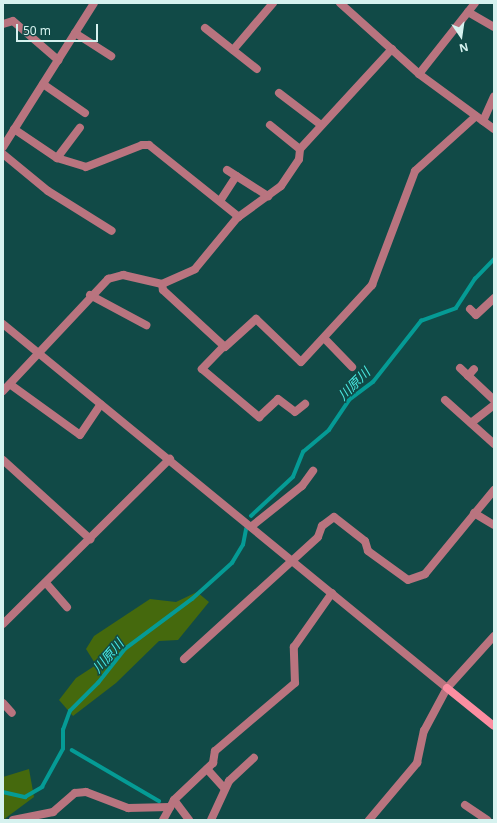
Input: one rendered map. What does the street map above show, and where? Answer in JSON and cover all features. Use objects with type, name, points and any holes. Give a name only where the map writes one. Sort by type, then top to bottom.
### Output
[{"type":"street","points":[[3,147],[94,3]]},
{"type":"street","points":[[233,50],[273,3]]},
{"type":"street","points":[[340,3],[419,74],[494,128]]},
{"type":"street","points":[[419,74],[475,3]]},
{"type":"street","points":[[468,12],[494,27]]},
{"type":"street","points":[[3,24],[13,21],[58,60]]},
{"type":"street","points":[[205,28],[257,69]]},
{"type":"street","points":[[75,33],[110,56]]},
{"type":"street","points":[[3,392],[40,353],[90,295],[108,279],[123,275],[162,284],[195,269],[239,217],[281,186],[299,159],[300,149],[392,49]]},
{"type":"street","points":[[43,84],[85,113]]},
{"type":"street","points":[[279,93],[321,125]]},
{"type":"street","points":[[305,404],[295,412],[278,398],[259,417],[202,369],[224,346],[256,319],[302,362],[325,339],[372,285],[415,170],[480,119],[494,96]]},
{"type":"street","points":[[270,125],[300,149]]},
{"type":"street","points":[[57,158],[80,128]]},
{"type":"street","points":[[14,130],[57,158],[86,167],[142,145],[149,145],[239,217]]},
{"type":"street","points":[[3,154],[48,191],[112,231]]},
{"type":"street","points":[[227,170],[268,196]]},
{"type":"street","points":[[220,201],[236,176]]},
{"type":"street","points":[[162,284],[163,290],[224,346]]},
{"type":"street","points":[[90,295],[146,325]]},
{"type":"street","points":[[470,309],[476,315],[494,298]]},
{"type":"street","points":[[3,324],[252,526],[494,726]]},
{"type":"street","points":[[325,339],[352,367]]},
{"type":"street","points":[[460,368],[471,372],[494,400]]},
{"type":"street","points":[[11,385],[80,434],[101,404]]},
{"type":"street","points":[[445,400],[494,444]]},
{"type":"street","points":[[470,422],[494,406]]},
{"type":"street","points":[[3,624],[170,459]]},
{"type":"street","points":[[3,460],[90,539]]},
{"type":"street","points":[[252,526],[302,486],[313,471]]},
{"type":"street","points":[[184,659],[293,560],[334,517],[366,540],[368,551],[408,580],[425,574],[494,490]]},
{"type":"street","points":[[474,513],[494,525]]},
{"type":"street","points":[[46,583],[67,606]]},
{"type":"street","points":[[163,820],[172,803],[212,763],[215,751],[295,684],[294,647],[332,592]]},
{"type":"street","points":[[369,820],[417,763],[424,731],[447,688],[494,636]]},
{"type":"street","points":[[3,703],[12,713]]},
{"type":"street","points":[[211,820],[224,788],[254,758]]},
{"type":"street","points":[[207,769],[224,788]]},
{"type":"street","points":[[13,820],[53,812],[75,793],[86,792],[128,808],[172,803]]},
{"type":"street","points":[[172,803],[189,820]]},
{"type":"street","points":[[465,805],[487,820]]},
{"type":"green space","points":[[197,592],[209,602],[178,640],[159,641],[116,683],[73,716],[59,700],[76,678],[96,665],[86,649],[94,636],[150,599],[176,602]]},
{"type":"green space","points":[[29,769],[34,797],[3,820],[3,777]]},
{"type":"waterway","name":"川原川","points":[[251,516],[293,477],[303,452],[329,430],[349,400],[373,382],[421,321],[456,308],[475,279],[494,259]]},
{"type":"waterway","name":"川原川","points":[[3,792],[25,797],[42,787],[63,749],[63,730],[70,711],[98,683],[125,649],[192,599],[232,563],[243,545],[246,529]]},
{"type":"waterway","points":[[72,750],[159,801]]}]
